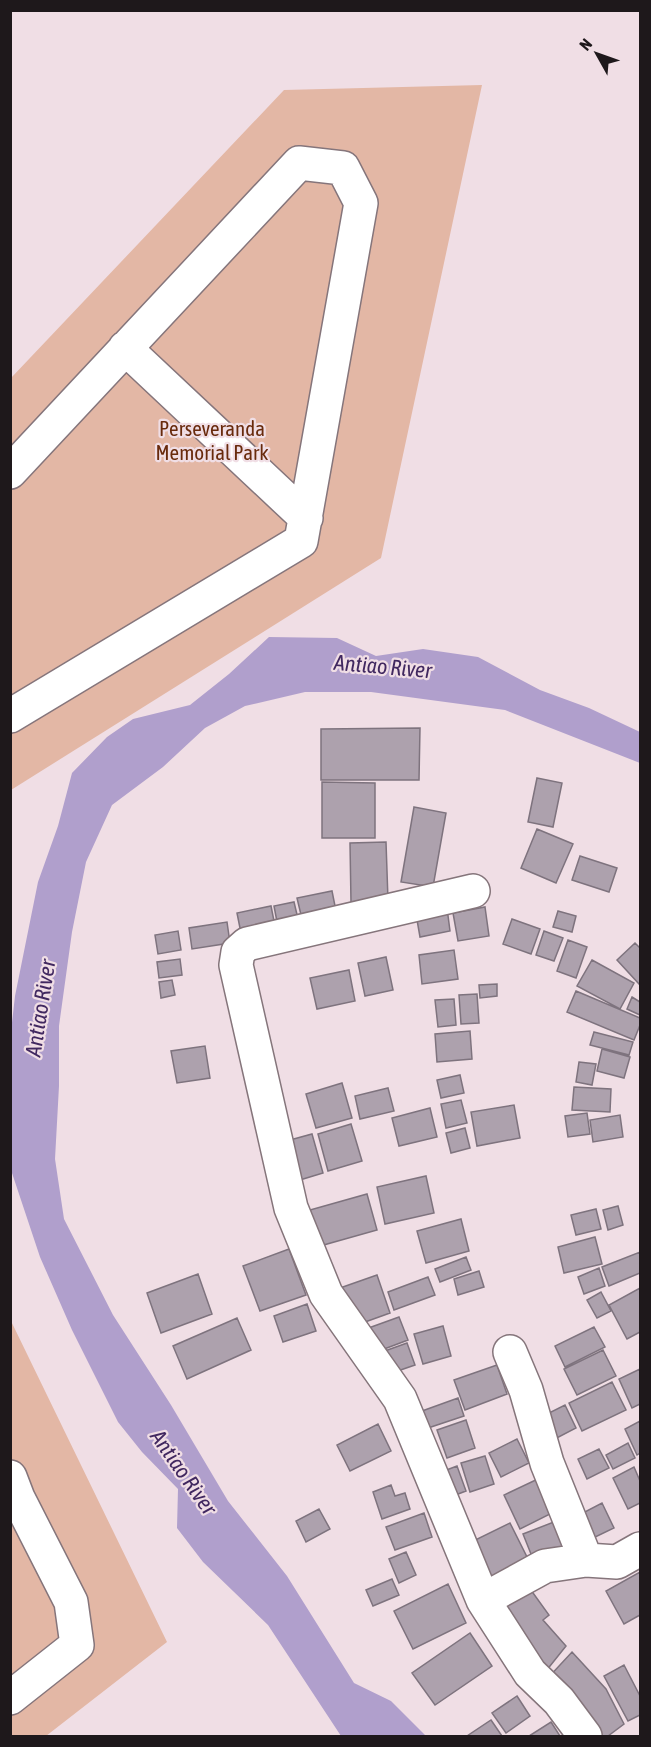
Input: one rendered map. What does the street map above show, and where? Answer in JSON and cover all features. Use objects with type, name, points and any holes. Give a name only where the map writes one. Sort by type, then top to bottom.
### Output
[{"type":"street","points":[[10,472],[299,163],[343,168],[361,203],[302,541],[10,716]]},
{"type":"street","points":[[125,348],[306,518]]},
{"type":"street","points":[[472,891],[247,944],[238,952],[236,965],[291,1208],[326,1294],[400,1399],[483,1600],[530,1673],[559,1701],[585,1737]]},
{"type":"street","points":[[510,1352],[526,1390],[547,1463],[586,1560]]},
{"type":"street","points":[[10,1698],[77,1645],[71,1602],[13,1491]]},
{"type":"street","points":[[483,1600],[545,1566],[586,1560],[617,1562],[640,1549]]},
{"type":"green space","name":"Perseveranda Memorial Park","points":[[482,85],[381,558],[11,790],[11,378],[284,90]]},
{"type":"green space","points":[[10,1319],[167,1642],[46,1736],[11,1736]]},
{"type":"water","name":"Antiao River","points":[[269,637],[337,638],[376,656],[423,649],[478,657],[540,690],[589,708],[640,732],[640,763],[505,710],[371,692],[305,692],[245,706],[205,728],[163,767],[112,805],[86,862],[72,932],[59,1026],[59,1086],[55,1159],[64,1219],[113,1315],[171,1405],[228,1501],[287,1576],[354,1683],[391,1701],[426,1736],[341,1736],[268,1625],[203,1562],[177,1528],[178,1489],[142,1452],[118,1422],[72,1330],[40,1257],[10,1167],[10,1040],[15,996],[38,882],[58,826],[72,773],[107,737],[133,719],[190,705],[229,674]]},
{"type":"building","points":[[420,728],[419,780],[321,780],[321,729]]},
{"type":"building","points":[[537,778],[562,783],[553,827],[528,822]]},
{"type":"building","points":[[322,782],[375,783],[375,838],[322,838]]},
{"type":"building","points":[[414,807],[446,813],[433,887],[401,882]]},
{"type":"building","points":[[537,829],[573,844],[556,883],[521,868]]},
{"type":"building","points":[[386,842],[388,900],[351,902],[350,843]]},
{"type":"building","points":[[580,856],[617,868],[609,892],[572,880]]},
{"type":"building","points":[[332,891],[336,911],[302,919],[297,898]]},
{"type":"building","points":[[294,902],[299,923],[278,927],[274,906]]},
{"type":"building","points":[[271,906],[275,926],[241,933],[237,913]]},
{"type":"building","points":[[485,907],[489,936],[458,941],[453,913]]},
{"type":"building","points":[[447,908],[450,931],[420,937],[416,914]]},
{"type":"building","points":[[558,911],[576,916],[572,932],[553,927]]},
{"type":"building","points":[[512,919],[540,929],[531,954],[503,944]]},
{"type":"building","points":[[227,922],[230,943],[192,949],[189,928]]},
{"type":"building","points":[[178,931],[181,950],[158,954],[155,935]]},
{"type":"building","points":[[544,931],[563,938],[554,961],[536,955]]},
{"type":"building","points":[[568,940],[587,947],[576,978],[557,971]]},
{"type":"building","points":[[635,943],[640,948],[640,985],[617,960]]},
{"type":"building","points":[[454,950],[458,979],[422,984],[419,955]]},
{"type":"building","points":[[386,957],[393,990],[365,996],[358,963]]},
{"type":"building","points":[[180,959],[182,975],[159,978],[157,962]]},
{"type":"building","points":[[592,960],[634,983],[620,1009],[577,986]]},
{"type":"building","points":[[349,970],[355,1001],[317,1009],[310,978]]},
{"type":"building","points":[[172,980],[175,995],[161,998],[159,982]]},
{"type":"building","points":[[497,984],[497,996],[480,998],[479,985]]},
{"type":"building","points":[[576,991],[640,1018],[640,1025],[634,1040],[567,1012]]},
{"type":"building","points":[[477,994],[479,1023],[461,1024],[459,995]]},
{"type":"building","points":[[632,997],[640,1002],[640,1015],[627,1009]]},
{"type":"building","points":[[454,999],[456,1025],[438,1027],[435,1000]]},
{"type":"building","points":[[470,1031],[472,1059],[437,1062],[435,1034]]},
{"type":"building","points":[[594,1032],[633,1042],[629,1055],[590,1045]]},
{"type":"building","points":[[205,1046],[210,1078],[177,1083],[171,1051]]},
{"type":"building","points":[[602,1049],[630,1057],[624,1078],[597,1071]]},
{"type":"building","points":[[579,1062],[596,1064],[592,1085],[576,1082]]},
{"type":"building","points":[[460,1075],[464,1093],[441,1098],[437,1080]]},
{"type":"building","points":[[342,1083],[352,1118],[316,1128],[306,1094]]},
{"type":"building","points":[[574,1087],[611,1089],[610,1112],[572,1110]]},
{"type":"building","points":[[388,1088],[394,1111],[360,1119],[355,1096]]},
{"type":"building","points":[[461,1100],[467,1123],[446,1128],[441,1104]]},
{"type":"building","points":[[514,1105],[520,1138],[477,1146],[471,1112]]},
{"type":"building","points":[[430,1108],[437,1137],[399,1146],[392,1118]]},
{"type":"building","points":[[587,1113],[590,1134],[568,1137],[565,1116]]},
{"type":"building","points":[[620,1115],[623,1137],[593,1142],[590,1120]]},
{"type":"building","points":[[351,1124],[362,1161],[328,1171],[318,1134]]},
{"type":"building","points":[[465,1128],[470,1148],[451,1153],[446,1133]]},
{"type":"building","points":[[312,1134],[323,1173],[290,1183],[279,1143]]},
{"type":"building","points":[[426,1176],[434,1213],[385,1224],[377,1187]]},
{"type":"building","points":[[367,1194],[377,1230],[320,1246],[310,1210]]},
{"type":"building","points":[[618,1206],[623,1225],[608,1230],[603,1210]]},
{"type":"building","points":[[596,1209],[601,1229],[576,1235],[571,1215]]},
{"type":"building","points":[[461,1219],[469,1251],[426,1263],[417,1231]]},
{"type":"building","points":[[595,1237],[602,1264],[564,1273],[558,1247]]},
{"type":"building","points":[[289,1249],[306,1295],[260,1311],[243,1266]]},
{"type":"building","points":[[640,1252],[640,1273],[609,1286],[602,1267]]},
{"type":"building","points":[[466,1257],[471,1270],[440,1282],[435,1269]]},
{"type":"building","points":[[599,1268],[605,1286],[584,1294],[578,1277]]},
{"type":"building","points":[[479,1271],[484,1287],[458,1295],[454,1279]]},
{"type":"building","points":[[198,1274],[212,1314],[161,1333],[147,1293]]},
{"type":"building","points":[[377,1275],[390,1313],[354,1326],[340,1288]]},
{"type":"building","points":[[428,1277],[435,1295],[394,1310],[388,1292]]},
{"type":"building","points":[[640,1288],[640,1332],[627,1339],[609,1305]]},
{"type":"building","points":[[601,1292],[611,1311],[597,1318],[587,1300]]},
{"type":"building","points":[[307,1304],[316,1331],[283,1342],[274,1316]]},
{"type":"building","points":[[399,1317],[408,1340],[371,1354],[363,1330]]},
{"type":"building","points":[[237,1318],[251,1350],[187,1379],[173,1346]]},
{"type":"building","points":[[443,1326],[451,1356],[423,1364],[414,1334]]},
{"type":"building","points":[[594,1327],[605,1347],[565,1367],[555,1346]]},
{"type":"building","points":[[407,1343],[415,1365],[389,1374],[382,1352]]},
{"type":"building","points":[[603,1350],[616,1376],[577,1395],[564,1369]]},
{"type":"building","points":[[497,1365],[507,1394],[465,1410],[454,1380]]},
{"type":"building","points":[[640,1369],[640,1404],[632,1408],[619,1379]]},
{"type":"building","points":[[612,1382],[626,1410],[582,1431],[569,1403]]},
{"type":"building","points":[[458,1398],[464,1416],[428,1428],[422,1411]]},
{"type":"building","points":[[565,1405],[576,1428],[551,1441],[539,1418]]},
{"type":"building","points":[[466,1420],[475,1448],[447,1458],[437,1430]]},
{"type":"building","points":[[640,1421],[640,1453],[637,1455],[625,1429]]},
{"type":"building","points":[[378,1424],[391,1451],[350,1471],[337,1445]]},
{"type":"building","points":[[517,1439],[529,1463],[501,1477],[489,1453]]},
{"type":"building","points":[[628,1443],[635,1458],[613,1469],[606,1455]]},
{"type":"building","points":[[599,1449],[609,1468],[587,1479],[578,1459]]},
{"type":"building","points":[[485,1456],[494,1484],[470,1492],[461,1463]]},
{"type":"building","points":[[457,1466],[466,1491],[445,1499],[436,1474]]},
{"type":"building","points":[[634,1467],[640,1481],[640,1503],[628,1509],[613,1478]]},
{"type":"building","points":[[542,1477],[558,1510],[520,1529],[504,1495]]},
{"type":"building","points":[[391,1485],[395,1496],[405,1493],[410,1509],[382,1519],[373,1492]]},
{"type":"building","points":[[602,1503],[614,1528],[589,1540],[577,1516]]},
{"type":"building","points":[[319,1509],[330,1529],[306,1542],[296,1521]]},
{"type":"building","points":[[424,1513],[432,1537],[395,1550],[386,1527]]},
{"type":"building","points":[[559,1520],[571,1550],[535,1564],[523,1534]]},
{"type":"building","points":[[510,1523],[528,1559],[482,1581],[465,1545]]},
{"type":"building","points":[[406,1552],[416,1575],[399,1583],[389,1559]]},
{"type":"building","points":[[640,1572],[640,1615],[624,1624],[606,1591]]},
{"type":"building","points":[[392,1579],[399,1595],[373,1606],[366,1590]]},
{"type":"building","points":[[448,1584],[466,1623],[413,1649],[394,1611]]},
{"type":"building","points":[[528,1586],[549,1615],[543,1620],[566,1646],[542,1676],[491,1611]]},
{"type":"building","points":[[470,1633],[492,1666],[435,1705],[412,1673]]},
{"type":"building","points":[[572,1652],[606,1689],[624,1724],[608,1736],[591,1736],[546,1680]]},
{"type":"building","points":[[624,1665],[640,1696],[640,1715],[628,1721],[604,1676]]},
{"type":"building","points":[[517,1696],[530,1716],[506,1733],[492,1713]]},
{"type":"building","points":[[491,1720],[502,1736],[467,1736]]},
{"type":"building","points":[[551,1722],[560,1736],[529,1736]]}]
